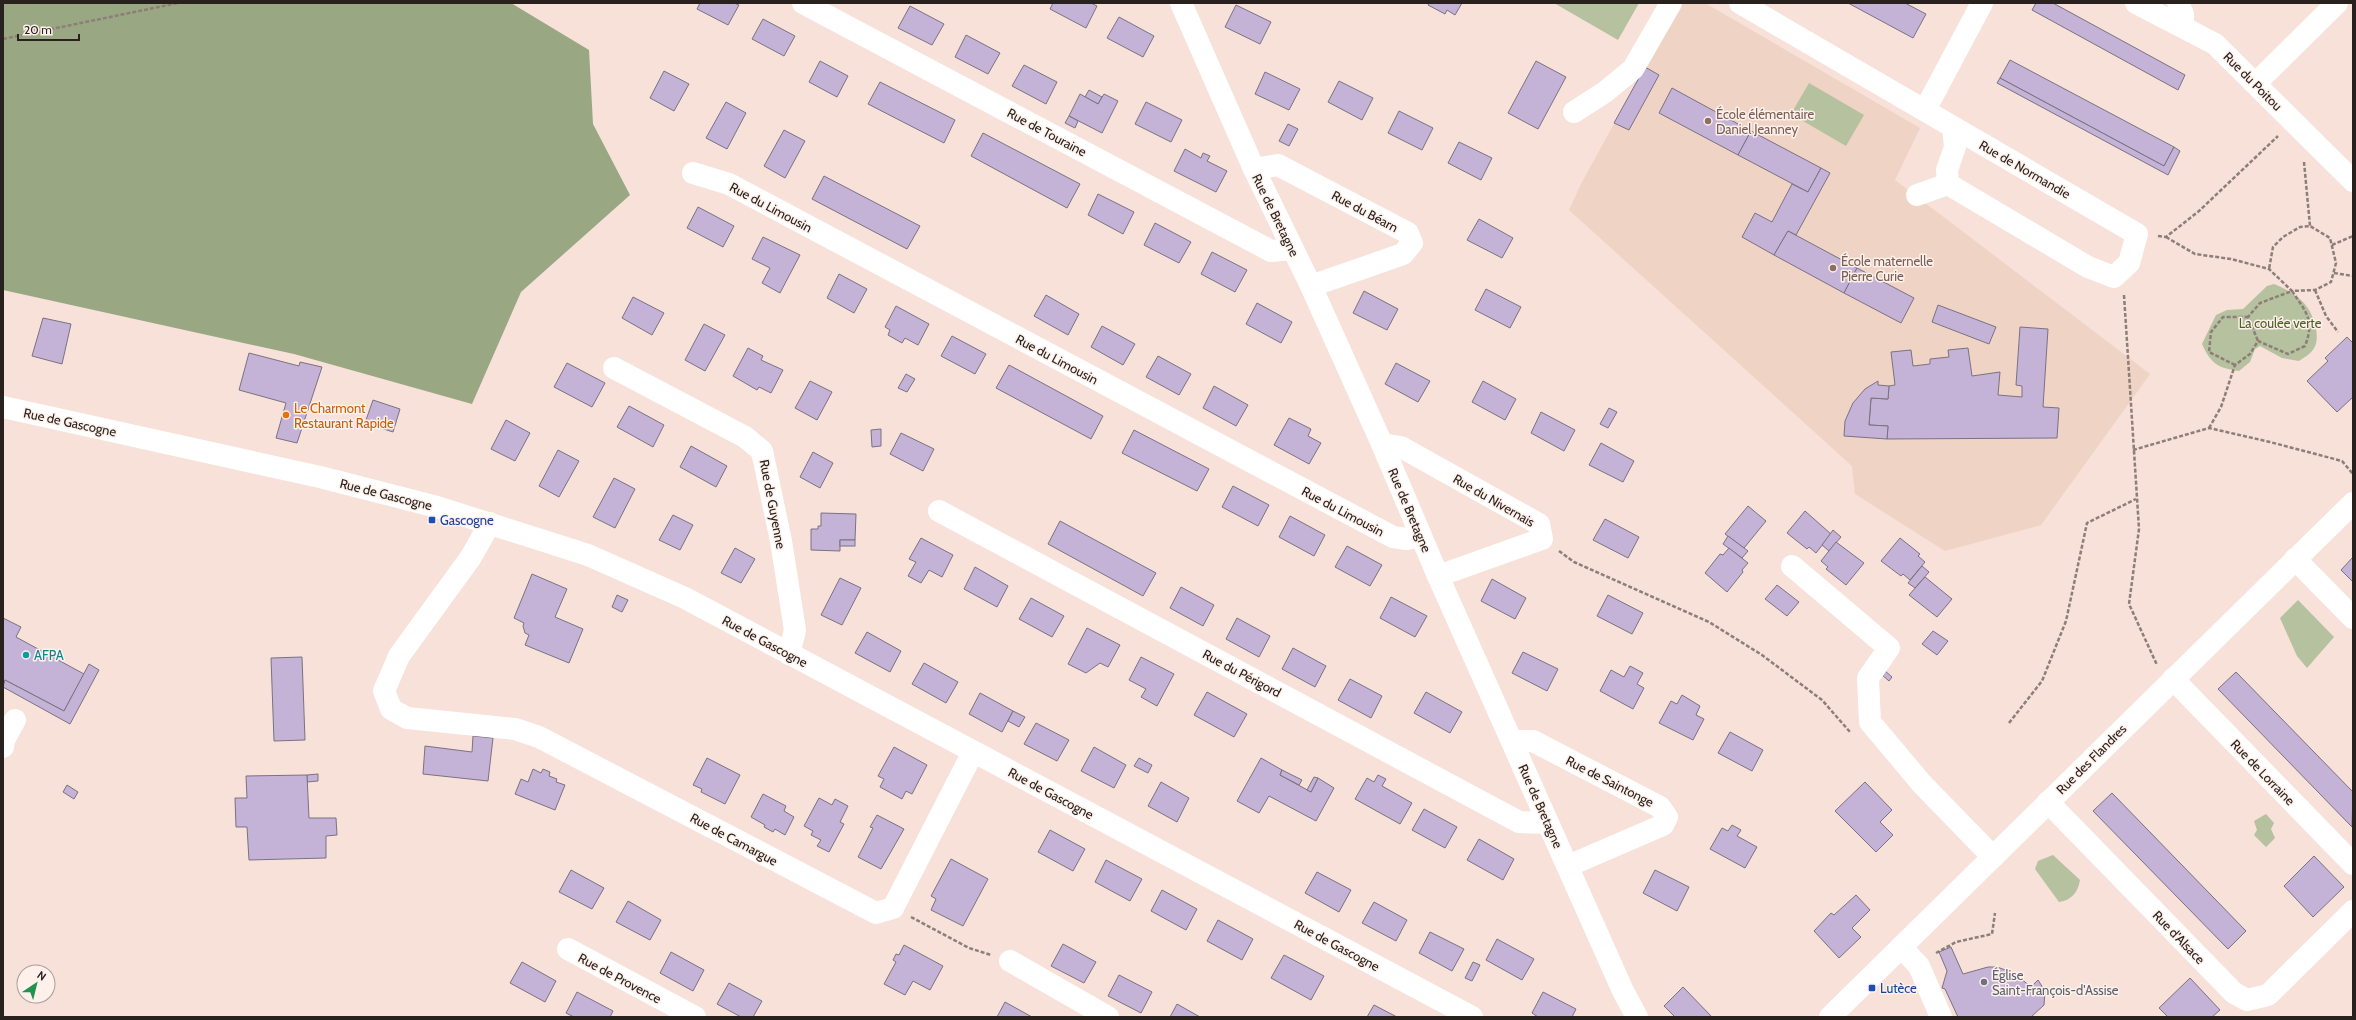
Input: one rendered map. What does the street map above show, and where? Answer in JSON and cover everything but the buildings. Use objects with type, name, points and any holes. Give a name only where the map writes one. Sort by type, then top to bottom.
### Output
[{"type":"street","name":"Rue de Touraine","points":[[803,3],[1271,250],[1292,248]]},
{"type":"street","name":"Rue de Bretagne","points":[[1181,3],[1254,170],[1311,286],[1548,823],[1623,991],[1637,1017]]},
{"type":"street","points":[[1574,112],[1605,92],[1633,69],[1671,3]]},
{"type":"street","name":"Rue de Normandie","points":[[1740,3],[2138,234]]},
{"type":"street","points":[[1925,110],[1982,3]]},
{"type":"street","name":"Rue du Poitou","points":[[2136,3],[2183,26],[2215,44],[2256,83],[2353,181]]},
{"type":"street","points":[[2178,3],[2182,14],[2183,26]]},
{"type":"street","points":[[2256,83],[2337,3]]},
{"type":"street","points":[[1948,184],[1948,170],[1955,147],[1953,127]]},
{"type":"street","name":"Rue du Béarn","points":[[1254,170],[1278,165],[1408,233],[1412,243],[1402,254],[1311,286]]},
{"type":"street","name":"Rue du Limousin","points":[[693,173],[729,184],[1393,537],[1407,539],[1421,536]]},
{"type":"street","points":[[1917,194],[1948,184],[2088,267],[2114,277],[2129,263],[2138,234]]},
{"type":"street","name":"Rue de Guyenne","points":[[614,368],[746,437],[762,451],[781,541],[795,630],[789,654]]},
{"type":"street","name":"Rue de Gascogne","points":[[3,407],[320,477],[437,507],[595,558],[685,598],[1472,1017]]},
{"type":"street","name":"Rue du Nivernais","points":[[1382,444],[1401,446],[1539,524],[1542,539],[1438,576]]},
{"type":"street","name":"Rue des Flandres","points":[[1830,1017],[2353,503]]},
{"type":"street","name":"Rue du Périgord","points":[[939,511],[1519,822],[1548,823]]},
{"type":"street","name":"Rue de Camargue","points":[[490,523],[471,557],[399,656],[384,691],[391,709],[407,718],[515,729],[539,737],[876,913],[893,908]]},
{"type":"street","points":[[2295,559],[2353,618]]},
{"type":"street","points":[[1792,566],[1889,648],[1868,678],[1870,722],[1922,784],[1993,857]]},
{"type":"street","name":"Rue de Lorraine","points":[[2173,679],[2353,864]]},
{"type":"street","points":[[3,747],[4,740],[15,720]]},
{"type":"street","name":"Rue de Saintonge","points":[[1512,741],[1533,741],[1660,806],[1667,817],[1663,825],[1568,866]]},
{"type":"street","points":[[893,908],[973,752]]},
{"type":"street","name":"Rue d'Alsace","points":[[2048,802],[2234,993],[2247,1000],[2268,995],[2353,911]]},
{"type":"street","points":[[1902,947],[1919,966],[1941,1017]]},
{"type":"street","name":"Rue de Provence","points":[[568,949],[695,1017]]},
{"type":"street","points":[[1010,961],[1108,1017]]},
{"type":"street","points":[[1623,991],[1629,1017]]},
{"type":"path","points":[[3,39],[178,3]]},
{"type":"path","points":[[2297,126],[2310,226]]},
{"type":"path","points":[[2166,237],[2199,211],[2297,126]]},
{"type":"path","points":[[2235,365],[2209,352],[2210,332],[2223,318],[2248,317],[2260,303],[2292,291],[2314,290],[2331,282],[2336,263],[2330,238],[2310,226],[2300,227],[2283,237],[2273,247],[2269,270]]},
{"type":"path","points":[[2138,234],[2166,237],[2195,254],[2231,259],[2269,270],[2292,291],[2307,314],[2311,331],[2305,346],[2288,354],[2258,341],[2248,317]]},
{"type":"path","points":[[2332,245],[2353,236]]},
{"type":"path","points":[[2122,269],[2138,529],[2129,604],[2158,667],[2173,679]]},
{"type":"path","points":[[2334,273],[2353,276]]},
{"type":"path","points":[[2314,290],[2326,316],[2338,332]]},
{"type":"path","points":[[2209,428],[2221,407],[2235,365],[2250,354],[2258,341]]},
{"type":"path","points":[[2133,450],[2209,428],[2270,442],[2342,462],[2353,474]]},
{"type":"path","points":[[2009,723],[2042,681],[2066,621],[2087,523],[2136,499]]},
{"type":"path","points":[[1542,539],[1574,562],[1709,622],[1762,655],[1822,700],[1854,736],[1880,734]]},
{"type":"path","points":[[893,908],[969,948],[1010,961]]},
{"type":"path","points":[[1939,959],[1936,952],[1946,947],[1992,934],[1995,913]]},
{"type":"shaded area","points":[[1680,3],[1705,3],[1920,128],[1895,180],[2150,374],[2041,525],[1945,551],[1855,494],[1852,466],[1569,210],[1581,184]]},
{"type":"green space","points":[[3,3],[511,3],[589,50],[593,124],[630,195],[521,292],[472,404],[294,354],[3,290]]},
{"type":"green space","points":[[1554,3],[1639,3],[1618,40]]},
{"type":"green space","points":[[1809,83],[1864,115],[1846,146],[1791,114]]},
{"type":"green space","name":"La coulée verte","points":[[2274,284],[2296,296],[2307,306],[2317,333],[2317,340],[2312,351],[2299,361],[2282,358],[2260,346],[2255,349],[2250,362],[2239,371],[2220,366],[2212,361],[2202,344],[2216,315],[2227,310],[2243,309],[2267,286]]},
{"type":"green space","points":[[2298,600],[2334,637],[2307,668],[2297,656],[2280,618]]},
{"type":"green space","points":[[2266,814],[2274,823],[2271,829],[2275,838],[2266,847],[2254,835],[2257,830],[2254,821]]},
{"type":"green space","points":[[2053,855],[2080,880],[2074,895],[2064,901],[2059,902],[2035,869],[2038,861]]},
{"type":"place","name":"École élémentaire Daniel Jeanney","points":[[1708,121]]},
{"type":"place","name":"École maternelle Pierre Curie","points":[[1833,268]]},
{"type":"place","name":"Le Charmont Restaurant Rapide","points":[[286,415]]},
{"type":"place","name":"Gascogne","points":[[432,520]]},
{"type":"place","name":"AFPA","points":[[26,655]]},
{"type":"place","name":"Église Saint-François-d'Assise","points":[[1984,982]]},
{"type":"place","name":"Lutèce","points":[[1872,988]]}]
